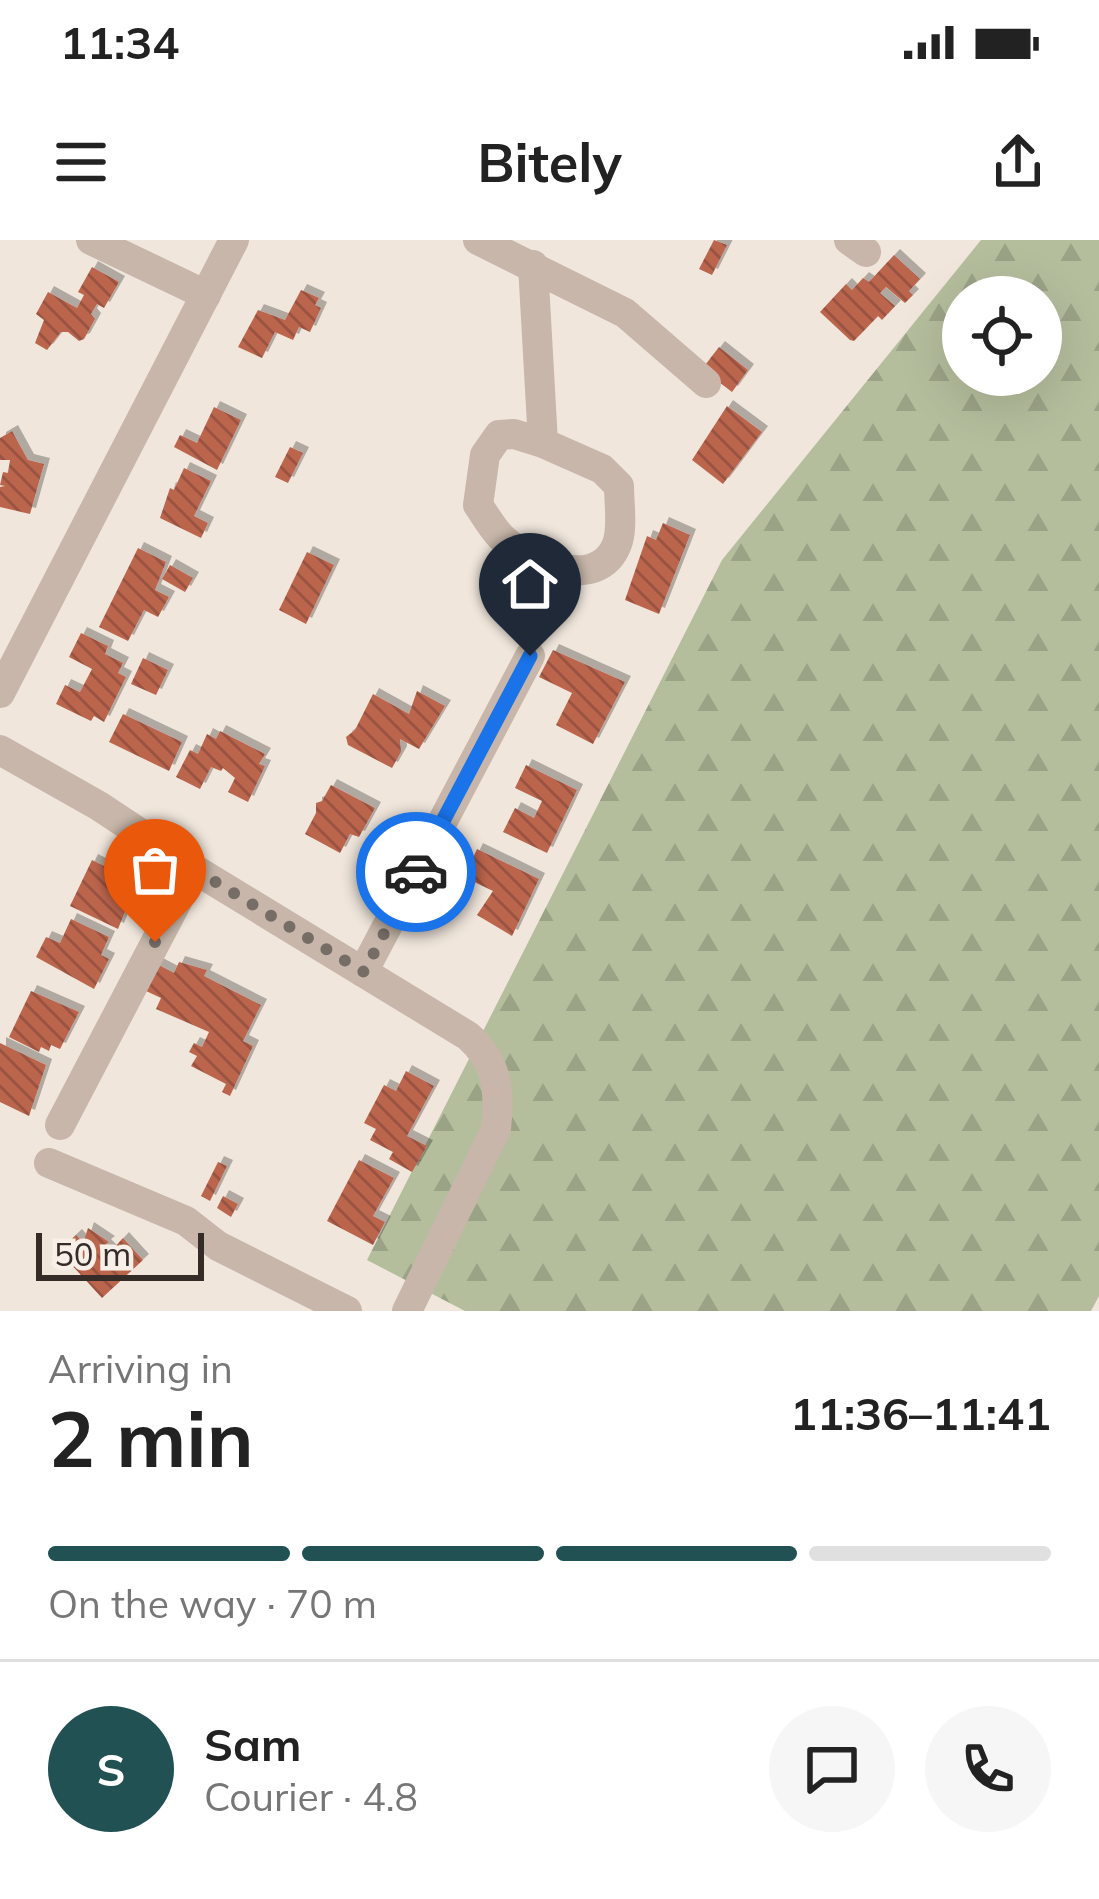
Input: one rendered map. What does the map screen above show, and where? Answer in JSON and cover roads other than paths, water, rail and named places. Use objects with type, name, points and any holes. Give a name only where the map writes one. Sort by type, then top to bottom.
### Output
[{"type":"street","points":[[91,240],[206,295]]},
{"type":"street","points":[[0,692],[234,240]]},
{"type":"street","points":[[478,240],[625,313],[706,383]]},
{"type":"street","points":[[532,266],[543,442]]},
{"type":"street","points":[[499,435],[543,442],[602,469],[619,486],[618,543],[605,561],[582,572],[549,565],[519,550],[498,535],[478,505],[485,455],[499,435]]},
{"type":"street","points":[[364,972],[530,656]]},
{"type":"street","points":[[0,749],[99,806],[468,1036],[488,1053],[499,1102],[496,1130],[407,1311]]},
{"type":"street","points":[[60,1125],[194,869]]},
{"type":"street","points":[[49,1162],[186,1220],[218,1246],[347,1311]]}]
